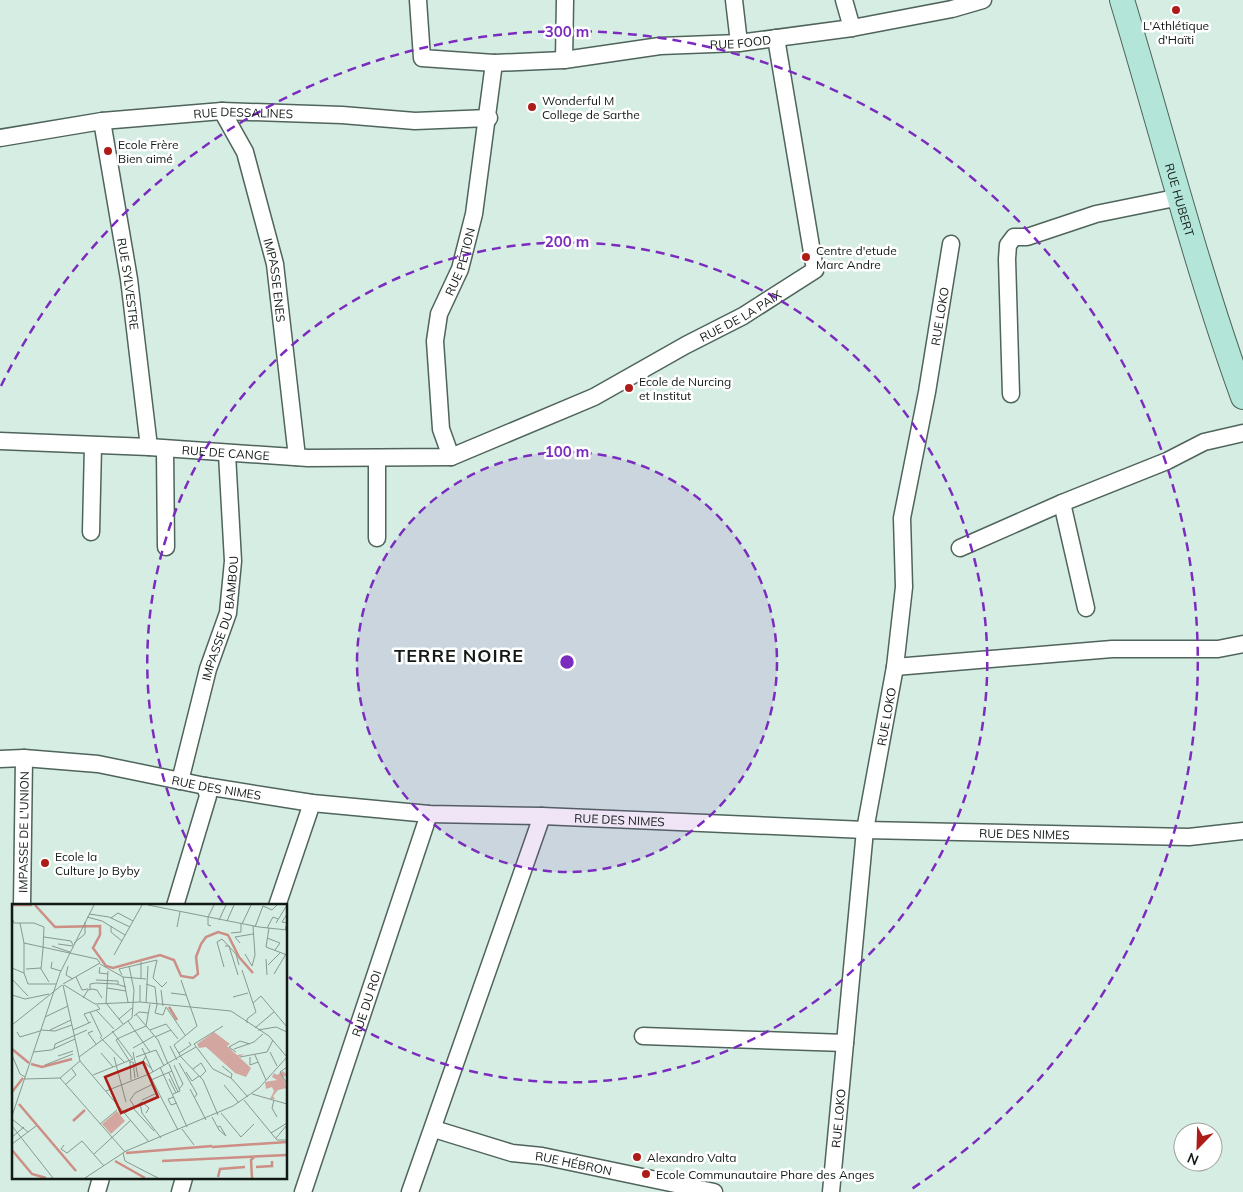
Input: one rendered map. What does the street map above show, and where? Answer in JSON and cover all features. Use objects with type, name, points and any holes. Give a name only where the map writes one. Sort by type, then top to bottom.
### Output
[{"type":"street","name":"RUE FOOD","points":[[418,0],[422,58],[494,63],[564,60],[660,46],[739,43],[852,28],[951,4],[983,0]]},
{"type":"street","points":[[564,60],[565,0]]},
{"type":"street","points":[[734,0],[739,43]]},
{"type":"street","points":[[844,0],[852,28]]},
{"type":"street","name":"RUE HUBERT","points":[[1122,0],[1211,309],[1243,397]]},
{"type":"street","name":"RUE DE LA PAIX","points":[[451,456],[594,397],[686,345],[743,316],[815,270],[776,38]]},
{"type":"street","name":"RUE PÉTION","points":[[451,456],[441,429],[435,341],[439,314],[460,269],[474,214],[489,118],[494,63]]},
{"type":"street","name":"RUE DESSALINES","points":[[0,138],[102,121],[222,111],[415,121],[489,118]]},
{"type":"street","name":"IMPASSE ENES","points":[[222,111],[245,152],[275,264],[297,457]]},
{"type":"street","name":"RUE SYLVESTRE","points":[[102,121],[157,448],[166,547]]},
{"type":"street","points":[[1011,394],[1007,259],[1008,245],[1014,237],[1027,237],[1096,214],[1180,197]]},
{"type":"street","name":"RUE LOKO","points":[[831,1192],[865,830],[894,667],[904,587],[902,518],[951,244]]},
{"type":"street","points":[[960,548],[1062,503],[1167,461],[1204,442],[1243,433]]},
{"type":"street","name":"RUE DE CANGE","points":[[0,441],[297,457],[377,458],[451,456]]},
{"type":"street","points":[[91,532],[93,446]]},
{"type":"street","name":"IMPASSE DU BAMBOU","points":[[180,781],[208,669],[228,613],[233,561],[227,454]]},
{"type":"street","points":[[376,538],[377,458]]},
{"type":"street","points":[[1062,503],[1086,608]]},
{"type":"street","points":[[894,667],[1112,649],[1218,649],[1243,644]]},
{"type":"street","name":"RUE DES NIMES","points":[[0,759],[24,758],[98,764],[205,786],[312,803],[430,814],[542,816],[865,830],[1189,837],[1243,831]]},
{"type":"street","name":"IMPASSE DE L'UNION","points":[[22,904],[24,758]]},
{"type":"street","points":[[176,904],[208,796],[205,786]]},
{"type":"street","points":[[278,904],[312,803]]},
{"type":"street","name":"RUE DU ROI","points":[[303,1192],[430,814]]},
{"type":"street","points":[[410,1192],[434,1129],[542,816]]},
{"type":"street","points":[[643,1036],[845,1044]]},
{"type":"street","name":"RUE HÉBRON","points":[[434,1129],[512,1154],[542,1156],[714,1192]]},
{"type":"place","name":"L'Athlétique d'Haïti","points":[[1176,10]]},
{"type":"place","name":"Wonderful M College de Sarthe","points":[[532,107]]},
{"type":"place","name":"Ecole Frère Bien aimé","points":[[108,151]]},
{"type":"place","name":"Centre d'etude Marc Andre","points":[[806,257]]},
{"type":"place","name":"Ecole de Nurcing et Institut","points":[[629,388]]},
{"type":"place","name":"Ecole la Culture Jo Byby","points":[[45,863]]},
{"type":"place","name":"Alexandro Valta","points":[[637,1157]]},
{"type":"place","name":"Ecole Communautaire Phare des Anges","points":[[646,1174]]},
{"type":"district","name":"TERRE NOIRE","points":[[459,655]]}]
